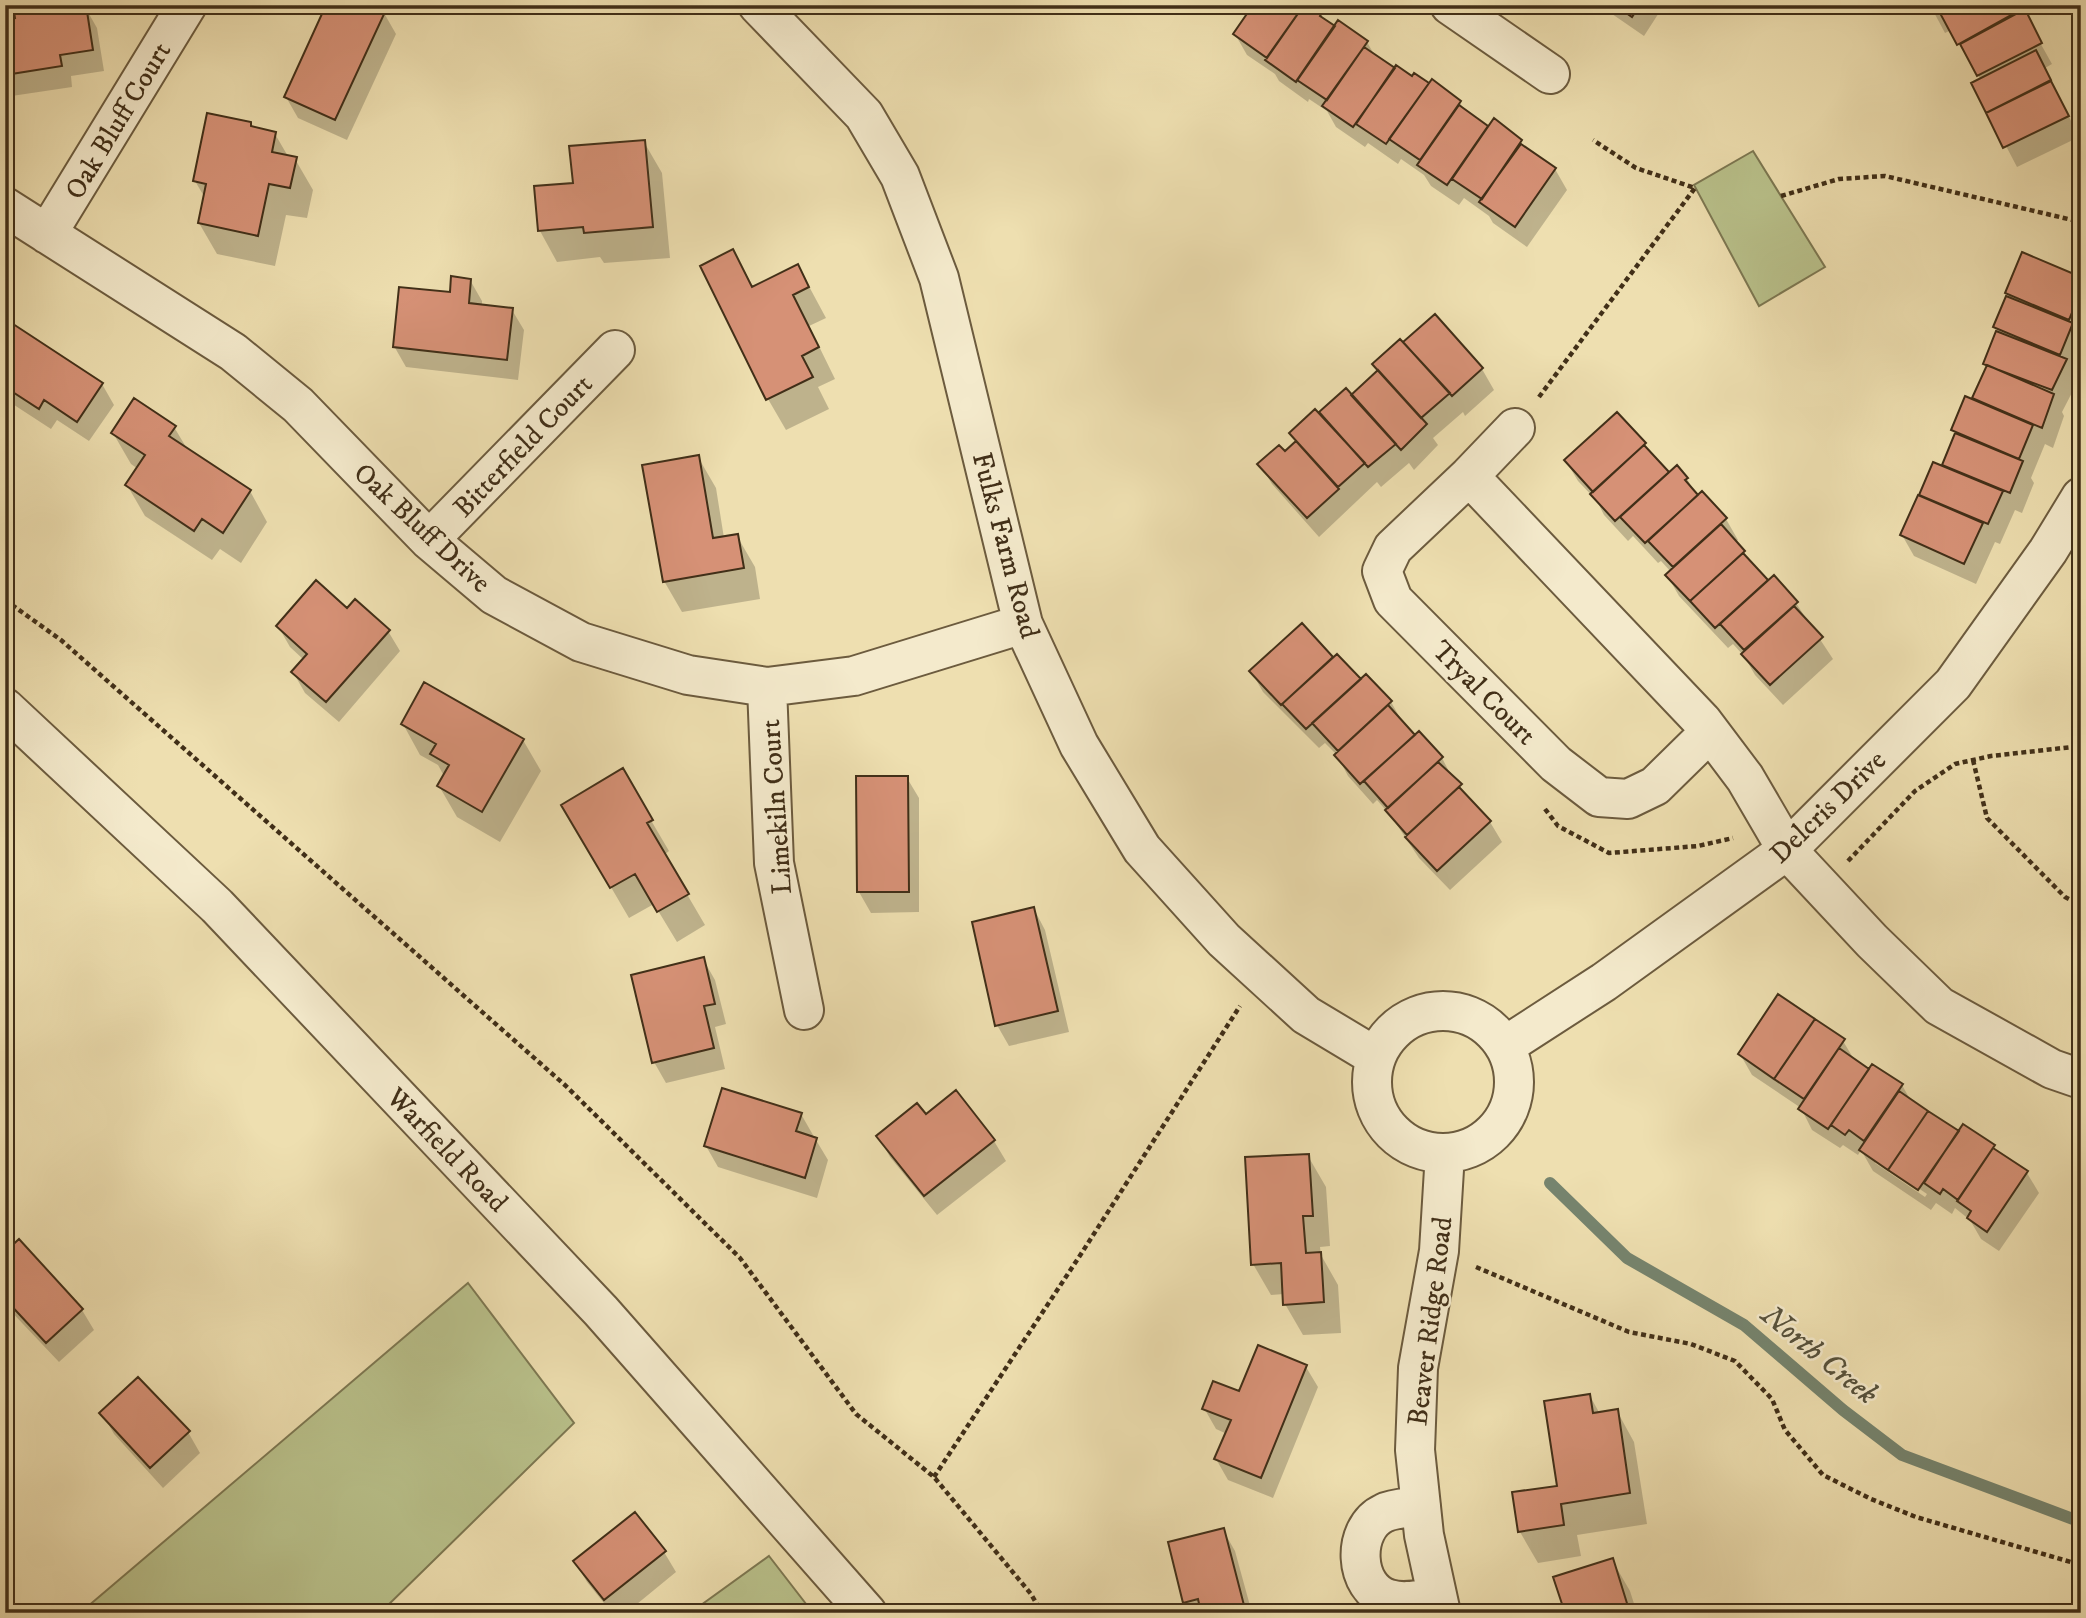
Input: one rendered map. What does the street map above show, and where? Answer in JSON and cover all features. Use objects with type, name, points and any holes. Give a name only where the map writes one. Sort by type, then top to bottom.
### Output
[{"type":"street","name":"Oak Bluff Court","points":[[47,234],[187,5]]},
{"type":"street","name":"Fulks Farm Road","points":[[758,5],[864,115],[900,176],[939,278],[1023,624],[1079,746],[1142,849],[1224,940],[1306,1015],[1376,1057]]},
{"type":"street","points":[[1454,6],[1550,74]]},
{"type":"street","name":"Oak Bluff Drive","points":[[5,207],[233,352],[298,405],[429,540],[494,595],[581,642],[688,675],[766,687],[854,677],[1023,624]]},
{"type":"street","name":"Bitterfield Court","points":[[429,540],[615,349]]},
{"type":"street","name":"Tryal Court","points":[[1515,428],[1393,548],[1382,571],[1393,600],[1556,764],[1599,797],[1628,799],[1655,786],[1710,732]]},
{"type":"street","points":[[1469,476],[1710,732],[1745,778],[1781,839],[1823,888],[1939,1006],[2052,1069],[2081,1079]]},
{"type":"street","name":"Delcris Drive","points":[[1505,1046],[1604,982],[1781,839],[1953,684],[2048,551],[2081,497]]},
{"type":"street","name":"Limekiln Court","points":[[766,687],[774,863],[804,1010]]},
{"type":"street","name":"Warfield Road","points":[[5,708],[225,915],[601,1311],[867,1613]]},
{"type":"street","points":[[1433,1011],[1462,1013],[1486,1025],[1505,1046],[1514,1072],[1512,1102],[1503,1121],[1485,1140],[1460,1152],[1432,1153],[1409,1145],[1387,1125],[1372,1091],[1376,1057],[1396,1029],[1405,1022],[1433,1011]]},
{"type":"street","name":"Beaver Ridge Road","points":[[1439,1605],[1424,1535],[1415,1450],[1418,1368],[1440,1251],[1445,1153]]},
{"type":"street","points":[[1421,1506],[1385,1512],[1369,1523],[1361,1539],[1360,1554],[1364,1576],[1373,1589],[1387,1599],[1439,1605]]},
{"type":"path","points":[[1515,428],[1695,187],[1636,168],[1593,140]]},
{"type":"path","points":[[1781,196],[1839,179],[1885,176],[2081,222]]},
{"type":"path","points":[[5,600],[61,640],[566,1086],[740,1258],[856,1414],[933,1477],[1031,1594],[1042,1613]]},
{"type":"path","points":[[1823,888],[1915,790],[1955,764],[1991,756],[2081,747]]},
{"type":"path","points":[[1972,760],[1987,818],[2065,897],[2081,905]]},
{"type":"path","points":[[1539,801],[1558,826],[1609,853],[1781,839]]},
{"type":"path","points":[[933,1477],[1081,1254],[1261,974]]},
{"type":"path","points":[[1440,1251],[1629,1332],[1691,1345],[1735,1361],[1773,1399],[1786,1430],[1823,1475],[1871,1499],[1916,1517],[2081,1565]]},
{"type":"green space","points":[[1753,151],[1825,267],[1759,306],[1694,185]]},
{"type":"green space","points":[[468,1283],[574,1423],[380,1613],[80,1613]]},
{"type":"green space","points":[[769,1556],[813,1613],[690,1613]]},
{"type":"building","points":[[13,5],[50,5],[51,11],[86,5],[93,50],[60,55],[62,66],[5,75],[5,19],[15,18]]},
{"type":"building","points":[[326,5],[371,5],[385,12],[335,120],[284,97]]},
{"type":"building","points":[[1253,5],[1304,5],[1267,58],[1233,34]]},
{"type":"building","points":[[1304,5],[1311,5],[1322,13],[1320,16],[1335,26],[1296,82],[1265,60]]},
{"type":"building","points":[[1615,5],[1640,5],[1632,17]]},
{"type":"building","points":[[1958,5],[2017,5],[2020,10],[1957,45],[1941,15]]},
{"type":"building","points":[[2025,9],[2042,43],[1977,76],[1960,44]]},
{"type":"building","points":[[1338,20],[1368,41],[1327,100],[1297,80]]},
{"type":"building","points":[[1364,47],[1395,68],[1353,127],[1322,106]]},
{"type":"building","points":[[2036,50],[2051,80],[1986,113],[1971,83]]},
{"type":"building","points":[[1396,65],[1429,83],[1386,144],[1356,124]]},
{"type":"building","points":[[1432,79],[1461,101],[1420,160],[1389,139]]},
{"type":"building","points":[[2051,81],[2069,116],[2003,148],[1986,113]]},
{"type":"building","points":[[1459,105],[1488,126],[1447,185],[1417,165]]},
{"type":"building","points":[[207,113],[251,122],[251,126],[276,132],[272,152],[297,157],[290,188],[269,184],[258,236],[198,223],[206,184],[193,181]]},
{"type":"building","points":[[1494,118],[1522,140],[1482,199],[1452,179]]},
{"type":"building","points":[[645,140],[653,227],[584,233],[583,227],[538,231],[534,186],[573,183],[569,146]]},
{"type":"building","points":[[1521,144],[1556,168],[1515,227],[1479,202]]},
{"type":"building","points":[[733,249],[752,287],[798,264],[809,287],[793,295],[819,347],[802,356],[813,377],[766,400],[700,266]]},
{"type":"building","points":[[2022,252],[2081,277],[2081,291],[2069,320],[2005,293]]},
{"type":"building","points":[[451,276],[471,279],[469,303],[513,308],[507,360],[393,347],[399,287],[450,292]]},
{"type":"building","points":[[2006,296],[2073,323],[2060,355],[1993,327]]},
{"type":"building","points":[[1435,314],[1483,368],[1452,396],[1403,342]]},
{"type":"building","points":[[7,320],[103,383],[77,422],[44,400],[39,409],[5,387]]},
{"type":"building","points":[[1996,331],[2067,359],[2052,390],[1983,364]]},
{"type":"building","points":[[1400,339],[1450,393],[1421,418],[1372,364]]},
{"type":"building","points":[[1987,365],[2054,394],[2042,428],[1972,398]]},
{"type":"building","points":[[1378,370],[1427,424],[1401,450],[1351,395]]},
{"type":"building","points":[[1346,388],[1396,444],[1368,467],[1319,412]]},
{"type":"building","points":[[1965,396],[2033,425],[2019,459],[1951,430]]},
{"type":"building","points":[[134,398],[176,426],[169,436],[251,490],[223,533],[202,519],[194,531],[125,485],[145,455],[111,433]]},
{"type":"building","points":[[1315,409],[1365,463],[1338,487],[1289,433]]},
{"type":"building","points":[[1617,412],[1646,443],[1593,492],[1564,460]]},
{"type":"building","points":[[1955,433],[2023,461],[2010,493],[1942,465]]},
{"type":"building","points":[[1296,441],[1339,489],[1307,518],[1257,464],[1279,445],[1285,451]]},
{"type":"building","points":[[1644,445],[1669,472],[1615,521],[1590,494]]},
{"type":"building","points":[[699,455],[713,538],[738,534],[744,568],[663,582],[642,465]]},
{"type":"building","points":[[1933,462],[2003,491],[1988,524],[1919,495]]},
{"type":"building","points":[[1677,465],[1698,495],[1645,543],[1620,517]]},
{"type":"building","points":[[1702,491],[1727,518],[1673,567],[1648,541]]},
{"type":"building","points":[[1918,495],[1983,523],[1964,564],[1900,535]]},
{"type":"building","points":[[1721,524],[1745,551],[1690,601],[1665,575]]},
{"type":"building","points":[[1743,553],[1768,580],[1715,628],[1690,601]]},
{"type":"building","points":[[1774,575],[1798,602],[1744,650],[1720,624]]},
{"type":"building","points":[[316,580],[347,608],[355,599],[390,630],[326,702],[291,672],[307,654],[276,626]]},
{"type":"building","points":[[1794,606],[1823,637],[1770,685],[1741,654]]},
{"type":"building","points":[[1302,623],[1333,657],[1281,705],[1249,671]]},
{"type":"building","points":[[1337,654],[1361,679],[1306,729],[1282,704]]},
{"type":"building","points":[[1366,674],[1392,701],[1338,751],[1312,723]]},
{"type":"building","points":[[424,682],[524,739],[482,812],[437,786],[449,765],[430,754],[436,744],[401,724]]},
{"type":"building","points":[[1388,705],[1415,735],[1360,784],[1334,755]]},
{"type":"building","points":[[1419,731],[1443,757],[1388,808],[1364,781]]},
{"type":"building","points":[[1438,762],[1462,784],[1407,835],[1385,810]]},
{"type":"building","points":[[623,768],[653,820],[647,823],[689,894],[657,912],[635,874],[610,888],[561,805]]},
{"type":"building","points":[[856,776],[908,776],[909,892],[857,892]]},
{"type":"building","points":[[1459,787],[1491,821],[1437,871],[1405,837]]},
{"type":"building","points":[[1034,907],[1058,1011],[995,1026],[972,922]]},
{"type":"building","points":[[704,957],[715,1004],[704,1006],[714,1048],[652,1063],[631,975]]},
{"type":"building","points":[[1778,994],[1815,1019],[1774,1079],[1738,1054]]},
{"type":"building","points":[[1815,1019],[1845,1039],[1804,1099],[1774,1079]]},
{"type":"building","points":[[1839,1048],[1869,1069],[1828,1129],[1798,1109]]},
{"type":"building","points":[[1872,1064],[1903,1084],[1864,1141],[1849,1130],[1845,1135],[1831,1125]]},
{"type":"building","points":[[722,1088],[802,1113],[796,1131],[817,1138],[805,1178],[704,1146]]},
{"type":"building","points":[[956,1090],[995,1140],[924,1196],[876,1136],[917,1103],[926,1114]]},
{"type":"building","points":[[1899,1091],[1928,1111],[1888,1170],[1859,1150]]},
{"type":"building","points":[[1928,1111],[1959,1131],[1918,1190],[1888,1170]]},
{"type":"building","points":[[1963,1124],[1995,1145],[1958,1200],[1943,1189],[1940,1194],[1924,1183]]},
{"type":"building","points":[[1993,1148],[2028,1171],[1987,1232],[1967,1218],[1971,1211],[1957,1201]]},
{"type":"building","points":[[1309,1154],[1313,1216],[1303,1216],[1306,1253],[1321,1252],[1324,1302],[1283,1305],[1281,1263],[1251,1265],[1245,1157]]},
{"type":"building","points":[[19,1239],[83,1309],[46,1343],[5,1299],[5,1252]]},
{"type":"building","points":[[1258,1345],[1307,1365],[1261,1478],[1214,1459],[1231,1420],[1202,1409],[1213,1381],[1239,1391]]},
{"type":"building","points":[[138,1377],[190,1431],[150,1468],[99,1413]]},
{"type":"building","points":[[1590,1394],[1593,1413],[1618,1409],[1630,1493],[1561,1504],[1564,1525],[1518,1532],[1512,1492],[1557,1486],[1544,1401]]},
{"type":"building","points":[[635,1512],[666,1551],[604,1600],[573,1561]]},
{"type":"building","points":[[1224,1528],[1246,1613],[1201,1613],[1198,1599],[1183,1603],[1168,1542]]},
{"type":"building","points":[[1613,1558],[1630,1613],[1565,1613],[1553,1577]]},
{"type":"waterway","name":"North Creek","points":[[1550,1183],[1627,1258],[1744,1325],[1843,1410],[1902,1455],[2081,1522]]}]
